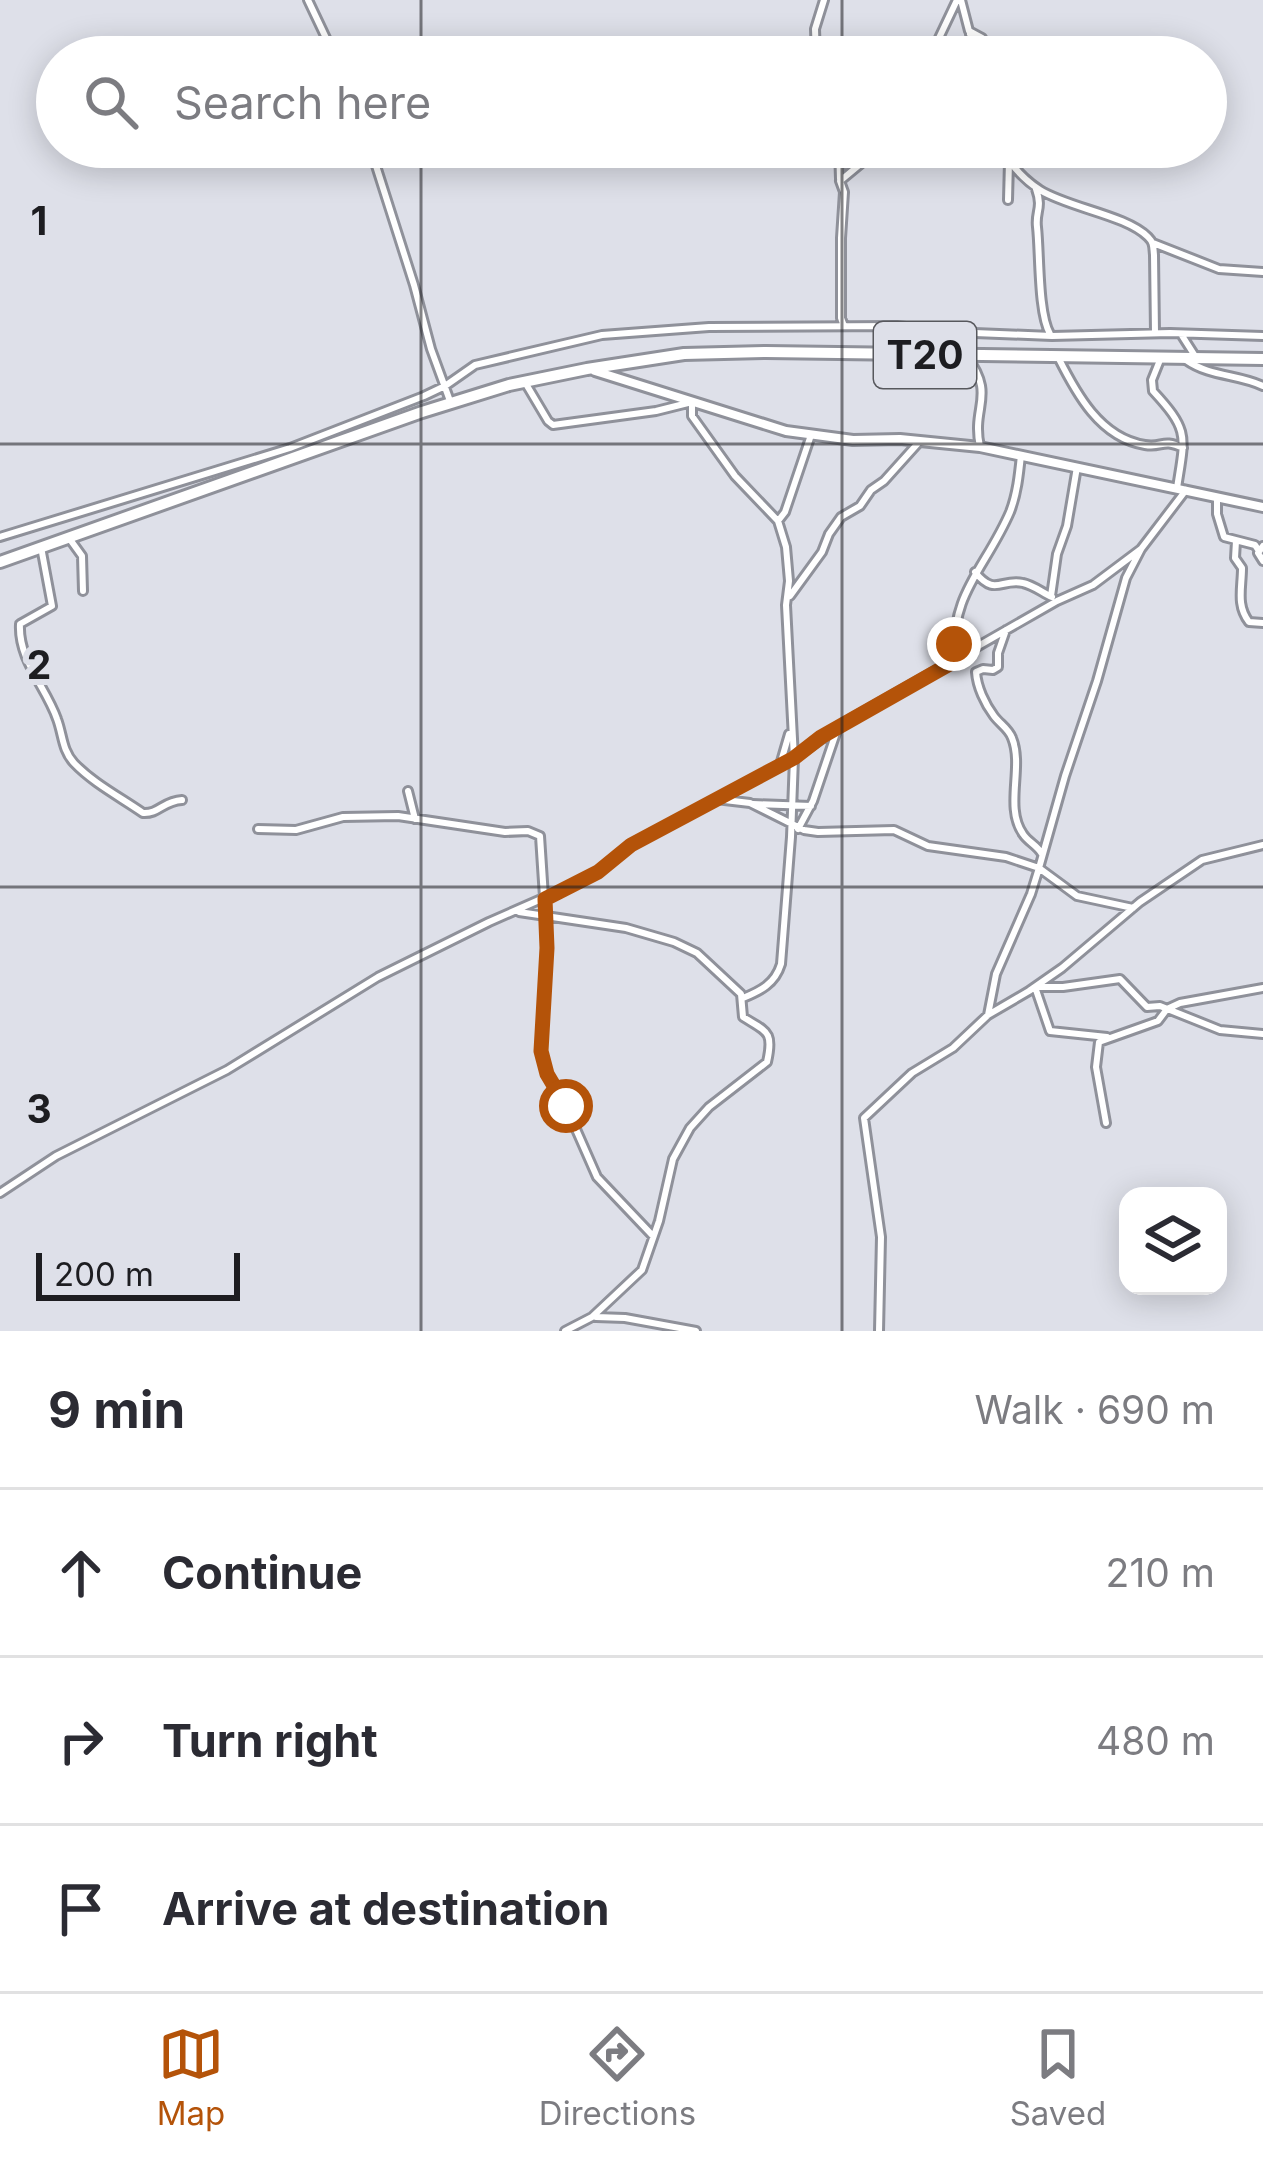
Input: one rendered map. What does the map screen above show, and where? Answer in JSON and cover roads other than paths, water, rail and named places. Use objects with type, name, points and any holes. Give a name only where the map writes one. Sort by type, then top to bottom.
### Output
[{"type":"main road","name":"T20","points":[[0,562],[451,403],[587,369],[684,354],[766,352],[1263,359]]},
{"type":"street","points":[[308,0],[325,36]]},
{"type":"street","points":[[815,36],[824,0]]},
{"type":"street","points":[[959,0],[971,36]]},
{"type":"street","points":[[941,36],[959,0]]},
{"type":"street","points":[[969,31],[978,36]]},
{"type":"street","points":[[377,168],[451,403]]},
{"type":"street","points":[[840,168],[844,326]]},
{"type":"street","points":[[841,181],[856,168]]},
{"type":"street","points":[[1008,200],[1009,168]]},
{"type":"street","points":[[1016,168],[1049,195],[1135,229],[1153,243],[1219,268],[1263,272]]},
{"type":"street","points":[[1035,186],[1041,208],[1036,223],[1044,319],[1052,336]]},
{"type":"street","points":[[1153,243],[1155,334]]},
{"type":"street","points":[[0,537],[290,448],[445,386],[475,365],[602,335],[709,327],[897,326],[1052,336],[1263,336]]},
{"type":"street","points":[[925,331],[950,355]]},
{"type":"street","points":[[1181,334],[1199,369],[1263,386]]},
{"type":"street","points":[[966,356],[982,384],[980,447]]},
{"type":"street","points":[[1058,357],[1077,395],[1114,433],[1148,446],[1167,441],[1183,448]]},
{"type":"street","points":[[988,1015],[996,974],[1039,868],[1126,578],[1182,489],[1180,425],[1153,391],[1161,358]]},
{"type":"street","points":[[587,369],[787,431],[980,447],[1263,507]]},
{"type":"street","points":[[525,382],[549,422],[558,425],[692,402]]},
{"type":"street","points":[[692,402],[694,419],[735,476],[778,521],[786,547],[795,826]]},
{"type":"street","points":[[778,521],[811,435]]},
{"type":"street","points":[[786,605],[841,517],[860,506],[920,441]]},
{"type":"street","points":[[955,661],[958,611],[1009,513],[1021,455]]},
{"type":"street","points":[[1055,598],[1057,554],[1078,467]]},
{"type":"street","points":[[1217,496],[1223,536],[1261,548],[1259,559],[1263,561]]},
{"type":"street","points":[[69,538],[82,556],[82,591]]},
{"type":"street","points":[[1236,541],[1243,613],[1249,622],[1263,622]]},
{"type":"street","points":[[41,548],[52,606],[20,624],[19,630],[27,661],[57,719],[64,748],[75,764],[141,812],[151,813],[167,801],[182,800]]},
{"type":"street","points":[[0,1192],[56,1156],[227,1070],[378,977],[598,872],[631,845],[794,758],[1055,598],[1093,585],[1141,549]]},
{"type":"street","points":[[975,572],[991,585],[1023,583],[1055,598]]},
{"type":"street","points":[[1006,629],[998,667],[976,673],[976,683],[993,716],[1011,734],[1016,755],[1016,812],[1021,831],[1042,854]]},
{"type":"street","points":[[779,765],[792,725]]},
{"type":"street","points":[[743,998],[767,986],[779,970],[791,838],[811,806],[838,727]]},
{"type":"street","points":[[408,791],[415,819]]},
{"type":"street","points":[[716,799],[811,806]]},
{"type":"street","points":[[750,803],[818,832],[894,830],[928,846],[986,853],[1039,868],[1077,896],[1132,908]]},
{"type":"street","points":[[258,829],[296,830],[343,817],[398,816],[537,834],[545,899],[541,1051],[547,1074],[565,1102],[597,1177],[653,1236]]},
{"type":"street","points":[[879,1331],[880,1238],[863,1121],[912,1072],[953,1048],[988,1015],[1085,950],[1132,908],[1202,860],[1263,845]]},
{"type":"street","points":[[516,911],[626,928],[697,953],[743,998],[743,1017],[769,1035],[768,1061],[709,1107],[690,1128],[673,1159],[642,1270],[592,1317],[565,1331]]},
{"type":"street","points":[[1035,987],[1120,979],[1147,1007],[1168,1009],[1220,1030],[1263,1034]]},
{"type":"street","points":[[1035,987],[1050,1031],[1107,1037]]},
{"type":"street","points":[[1106,1123],[1096,1060],[1099,1042],[1158,1021],[1168,1009],[1191,1001],[1263,988]]},
{"type":"street","points":[[592,1317],[696,1331]]}]
